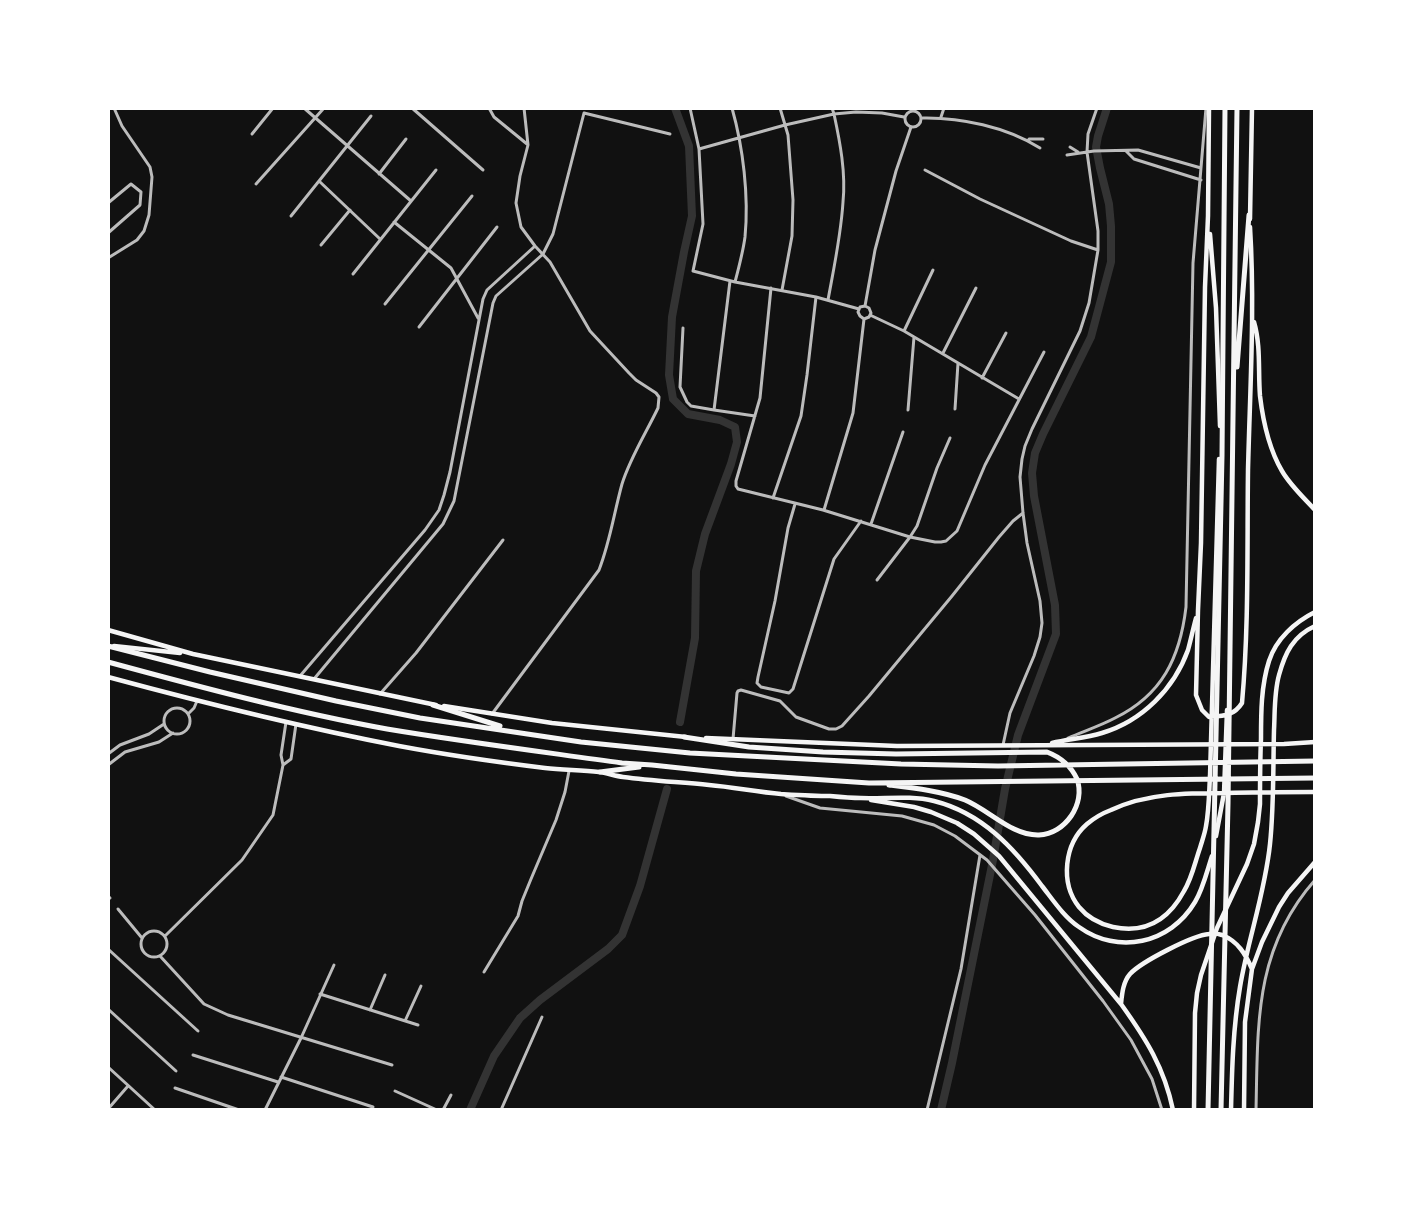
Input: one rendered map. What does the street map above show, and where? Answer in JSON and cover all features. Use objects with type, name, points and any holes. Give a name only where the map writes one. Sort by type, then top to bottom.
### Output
[{"type":"main road","points":[[1207,108],[1208,216],[1196,695],[1199,705],[1209,717],[1230,715],[1237,711],[1242,703],[1243,690],[1252,317],[1250,215],[1252,108]]},
{"type":"main road","points":[[1208,1110],[1222,456],[1225,108]]},
{"type":"main road","points":[[1221,1110],[1228,804],[1237,108]]},
{"type":"main road","points":[[600,772],[621,777],[780,794],[919,798],[935,801],[970,815],[1010,846],[1078,927],[1110,941],[1145,941],[1157,937],[1179,921],[1196,900],[1212,858],[1224,793],[1232,435],[1250,215]]},
{"type":"main road","points":[[1208,216],[1216,308],[1220,433],[1210,776],[1206,827],[1185,890],[1176,904],[1156,922],[1140,929],[1104,925],[1090,918],[1071,895],[1067,867],[1074,840],[1087,824],[1109,810],[1154,796],[1188,793],[1315,792]]},
{"type":"main road","points":[[1252,317],[1258,341],[1265,427],[1282,472],[1315,510]]},
{"type":"main road","points":[[1045,746],[1118,728],[1155,702],[1168,688],[1180,669],[1188,650],[1198,610]]},
{"type":"main road","points":[[1194,1110],[1197,993],[1218,928],[1254,844],[1260,804],[1263,692],[1269,660],[1287,631],[1315,612]]},
{"type":"main road","points":[[1231,1110],[1233,1052],[1240,985],[1263,886],[1270,843],[1275,703],[1278,679],[1285,655],[1296,640],[1315,626]]},
{"type":"main road","points":[[108,630],[193,654],[433,705],[552,723],[684,737],[749,747],[823,752],[1047,753],[1071,768],[1078,782],[1077,800],[1075,810],[1062,827],[1046,834],[1021,833],[974,804],[917,789],[622,763],[388,729],[270,704],[108,662]]},
{"type":"main road","points":[[108,646],[193,654]]},
{"type":"main road","points":[[108,646],[210,672],[420,718],[581,742],[690,753],[890,764],[998,766],[1315,761]]},
{"type":"main road","points":[[108,676],[197,701],[286,722],[400,746],[503,763],[569,771],[600,772],[652,765]]},
{"type":"main road","points":[[433,705],[513,731]]},
{"type":"main road","points":[[684,737],[882,746],[1315,742]]},
{"type":"main road","points":[[869,783],[1315,778]]},
{"type":"main road","points":[[862,798],[914,807],[937,814],[974,834],[999,856],[1121,1004],[1153,1052],[1170,1093],[1173,1110]]},
{"type":"main road","points":[[1244,1110],[1245,1022],[1252,969],[1279,907],[1315,862]]},
{"type":"main road","points":[[1121,1004],[1126,981],[1132,972],[1188,940],[1208,934],[1221,934],[1236,943],[1248,959],[1252,969]]},
{"type":"street","points":[[108,258],[137,240],[144,231],[149,215],[152,177],[150,167],[122,126],[114,108]]},
{"type":"street","points":[[252,134],[273,108]]},
{"type":"street","points":[[304,108],[411,201]]},
{"type":"street","points":[[256,184],[324,108]]},
{"type":"street","points":[[412,108],[483,170]]},
{"type":"street","points":[[489,108],[494,117],[528,145]]},
{"type":"street","points":[[492,714],[599,570],[626,472],[660,403],[656,393],[636,380],[590,331],[550,262],[521,227],[516,203],[528,145],[524,108]]},
{"type":"street","points":[[690,108],[699,149],[703,224],[694,272],[816,297],[859,309],[865,306]]},
{"type":"street","points":[[732,108],[740,138],[746,204],[745,237],[735,282]]},
{"type":"street","points":[[780,108],[788,135],[793,201],[792,236],[782,290]]},
{"type":"street","points":[[828,300],[838,250],[844,200],[841,152],[832,108]]},
{"type":"street","points":[[941,117],[944,108]]},
{"type":"street","points":[[1003,745],[1010,712],[1034,656],[1042,623],[1023,513],[1020,477],[1024,446],[1080,331],[1089,303],[1098,250],[1098,231],[1087,152],[1088,134],[1097,108]]},
{"type":"street","points":[[1064,740],[1116,718],[1150,694],[1162,680],[1172,662],[1184,629],[1193,263],[1207,108]]},
{"type":"street","points":[[699,149],[834,114],[882,110],[904,117]]},
{"type":"street","points":[[904,117],[908,112],[913,111],[921,118]]},
{"type":"street","points":[[314,679],[443,524],[454,501],[492,303],[496,296],[543,255],[553,234],[584,113],[670,134]]},
{"type":"street","points":[[291,216],[371,116]]},
{"type":"street","points":[[904,117],[910,127]]},
{"type":"street","points":[[921,118],[941,117],[996,128],[1027,139],[1040,148]]},
{"type":"street","points":[[910,127],[918,126],[921,118]]},
{"type":"street","points":[[865,306],[875,250],[910,127]]},
{"type":"street","points":[[379,174],[406,139]]},
{"type":"street","points":[[1027,139],[1043,139]]},
{"type":"street","points":[[1070,147],[1080,153]]},
{"type":"street","points":[[1067,155],[1094,151],[1138,150],[1202,168]]},
{"type":"street","points":[[1126,151],[1134,159],[1201,180]]},
{"type":"street","points":[[353,274],[436,170]]},
{"type":"street","points":[[925,170],[1071,241],[1098,250]]},
{"type":"street","points":[[319,181],[380,239]]},
{"type":"street","points":[[108,202],[131,184],[141,192],[140,205],[108,233]]},
{"type":"street","points":[[385,304],[472,196]]},
{"type":"street","points":[[321,245],[350,210]]},
{"type":"street","points":[[394,222],[451,268],[479,320]]},
{"type":"street","points":[[419,327],[497,226]]},
{"type":"street","points":[[300,676],[425,530],[439,510],[450,472],[483,299],[487,290],[535,246]]},
{"type":"street","points":[[904,331],[933,270]]},
{"type":"street","points":[[714,410],[730,280]]},
{"type":"street","points":[[771,288],[760,398],[736,486],[738,489],[823,510],[910,537],[942,542],[952,537],[957,531],[976,483],[1044,352]]},
{"type":"street","points":[[943,353],[976,288]]},
{"type":"street","points":[[773,498],[801,416],[816,297]]},
{"type":"street","points":[[865,306],[869,308],[870,315]]},
{"type":"street","points":[[859,309],[860,316],[864,319]]},
{"type":"street","points":[[870,315],[904,331],[1019,399]]},
{"type":"street","points":[[823,510],[853,413],[864,319],[870,315]]},
{"type":"street","points":[[683,328],[680,387],[684,397],[692,405],[755,416]]},
{"type":"street","points":[[981,378],[1006,333]]},
{"type":"street","points":[[908,410],[914,337]]},
{"type":"street","points":[[955,409],[958,363]]},
{"type":"street","points":[[871,524],[903,432]]},
{"type":"street","points":[[877,580],[917,526],[950,438]]},
{"type":"street","points":[[795,504],[788,528],[758,677],[757,683],[761,687],[789,693],[793,689],[834,559],[861,521]]},
{"type":"street","points":[[734,739],[737,693],[741,690],[780,701],[796,717],[829,729],[842,726],[999,537],[1023,513]]},
{"type":"street","points":[[425,530],[432,537]]},
{"type":"street","points":[[380,693],[416,653],[503,540]]},
{"type":"street","points":[[188,714],[197,701]]},
{"type":"street","points":[[108,765],[125,752],[159,742],[172,734],[181,734],[190,722],[188,714],[180,709],[172,710],[165,716],[166,728],[172,734]]},
{"type":"street","points":[[165,936],[242,860],[273,815],[283,765],[281,755],[286,722]]},
{"type":"street","points":[[108,754],[120,745],[149,734],[165,724]]},
{"type":"street","points":[[283,765],[291,759],[296,724]]},
{"type":"street","points":[[484,972],[518,916],[522,901],[556,820],[569,771]]},
{"type":"street","points":[[780,794],[820,808],[902,816],[934,825],[955,836],[987,860],[1035,915],[1131,1040],[1152,1079],[1162,1110]]},
{"type":"street","points":[[927,1110],[961,969],[980,855]]},
{"type":"street","points":[[1256,1110],[1258,1031],[1265,973],[1282,927],[1294,906],[1315,880]]},
{"type":"street","points":[[118,909],[143,938]]},
{"type":"street","points":[[151,931],[165,936],[167,946],[163,954],[151,956],[144,951],[143,938],[151,931]]},
{"type":"street","points":[[108,949],[198,1031]]},
{"type":"street","points":[[160,956],[204,1004],[228,1015],[392,1065]]},
{"type":"street","points":[[265,1110],[334,964]]},
{"type":"street","points":[[370,1010],[385,975]]},
{"type":"street","points":[[405,1021],[421,986]]},
{"type":"street","points":[[320,994],[418,1025]]},
{"type":"street","points":[[108,1009],[176,1071]]},
{"type":"street","points":[[501,1110],[542,1017]]},
{"type":"street","points":[[193,1054],[278,1082]]},
{"type":"street","points":[[108,1067],[155,1110]]},
{"type":"street","points":[[281,1077],[373,1107]]},
{"type":"street","points":[[108,1109],[128,1086]]},
{"type":"street","points":[[175,1088],[239,1110]]},
{"type":"street","points":[[395,1091],[437,1110]]},
{"type":"street","points":[[443,1110],[451,1095]]},
{"type":"waterway","points":[[675,108],[689,146],[692,216],[672,317],[669,375],[673,399],[688,414],[720,420],[735,427],[737,442],[705,534],[696,571],[695,638],[680,722]]},
{"type":"waterway","points":[[941,1110],[993,860],[1005,789],[1018,735],[1056,634],[1055,605],[1034,496],[1032,473],[1035,453],[1043,434],[1091,337],[1111,262],[1109,204],[1096,147],[1107,108]]},
{"type":"waterway","points":[[470,1110],[494,1056],[520,1018],[540,1000],[608,949],[622,935],[640,886],[667,789]]}]
